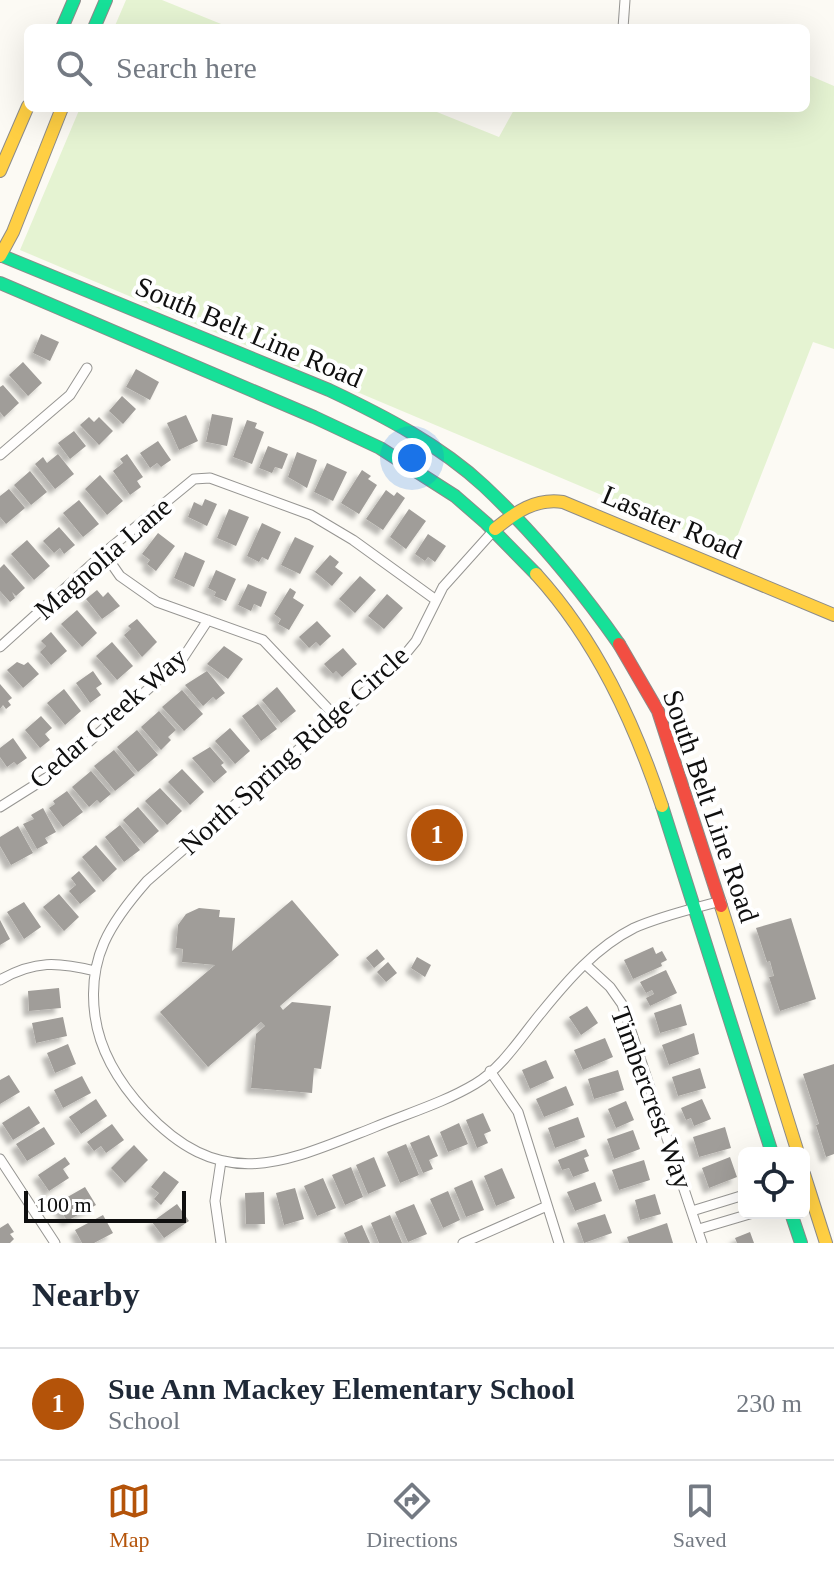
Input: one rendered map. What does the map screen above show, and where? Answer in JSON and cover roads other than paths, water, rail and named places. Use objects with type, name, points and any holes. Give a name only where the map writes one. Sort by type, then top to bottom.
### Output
[{"type":"main road","points":[[64,24],[74,0]]},
{"type":"main road","points":[[96,24],[106,0]]},
{"type":"main road","points":[[0,171],[25,112]]},
{"type":"main road","points":[[0,255],[13,232],[60,112]]},
{"type":"main road","name":"South Belt Line Road","points":[[0,255],[329,390],[380,414],[436,449],[483,485],[514,514],[588,600],[625,653],[658,711],[721,901],[796,1147]]},
{"type":"main road","name":"South Belt Line Road","points":[[0,283],[361,437],[422,473],[495,529],[558,602],[629,718],[654,781],[696,908],[770,1147]]},
{"type":"main road","name":"Lasater Road","points":[[495,529],[522,507],[547,499],[563,502],[834,615]]},
{"type":"main road","points":[[810,1203],[826,1243]]},
{"type":"main road","points":[[793,1219],[801,1243]]},
{"type":"street","points":[[623,24],[625,0]]},
{"type":"street","points":[[0,455],[70,395],[87,368]]},
{"type":"street","name":"Magnolia Lane","points":[[0,647],[104,553],[194,479],[210,478],[311,515],[353,540],[436,600]]},
{"type":"street","name":"North Spring Ridge Circle","points":[[221,1161],[194,1151],[164,1132],[135,1101],[111,1066],[97,1031],[92,992],[98,955],[117,916],[147,881],[398,663],[416,641],[443,587],[495,529]]},
{"type":"street","points":[[104,553],[120,576],[157,602],[263,640],[336,717]]},
{"type":"street","name":"Cedar Creek Way","points":[[0,807],[54,773],[183,658],[208,620]]},
{"type":"street","points":[[221,1243],[215,1201],[221,1161],[258,1164],[304,1155],[449,1098],[478,1083],[571,976],[607,945],[634,928],[721,901]]},
{"type":"street","points":[[0,980],[12,973],[60,963],[95,971]]},
{"type":"street","name":"Timbercrest Way","points":[[585,964],[610,987],[622,1004],[702,1243]]},
{"type":"street","points":[[490,1071],[518,1112],[559,1243]]},
{"type":"street","points":[[0,1159],[55,1243]]},
{"type":"street","points":[[692,1211],[738,1197]]},
{"type":"street","points":[[463,1243],[547,1206]]},
{"type":"street","points":[[699,1229],[738,1217]]},
{"type":"place","name":"Sue Ann Mackey Elementary School","points":[[437,835]]}]
